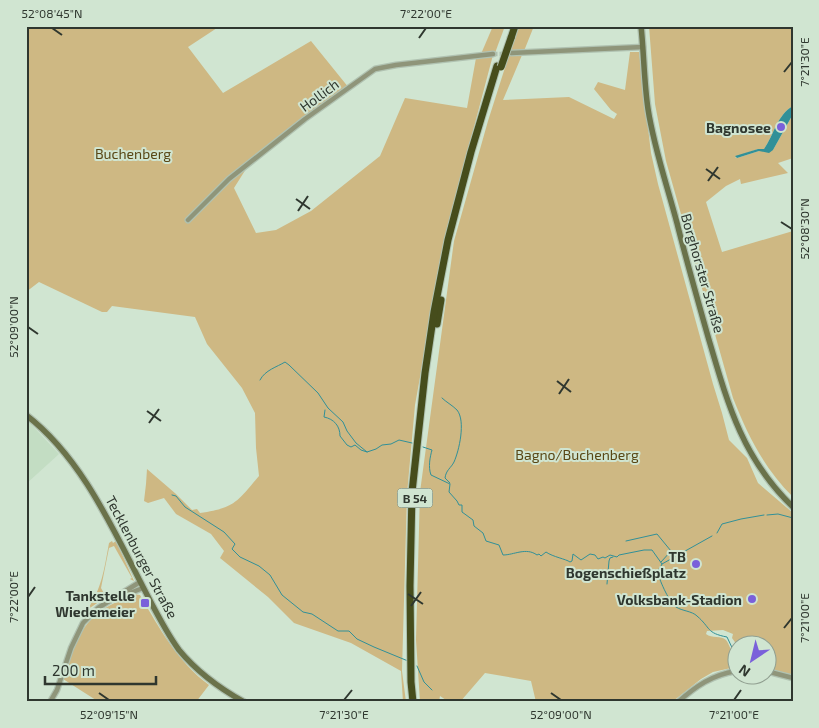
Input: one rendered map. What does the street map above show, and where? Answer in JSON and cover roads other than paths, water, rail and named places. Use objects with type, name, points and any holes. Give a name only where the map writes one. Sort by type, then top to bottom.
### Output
[{"type":"highway","name":"B 54","points":[[413,702],[410,586],[412,492],[425,373],[434,312],[448,240],[471,152],[511,26]]},
{"type":"highway","name":"B 54","points":[[509,37],[515,26]]},
{"type":"highway","name":"B 54","points":[[417,702],[414,586],[415,492],[429,374],[452,241],[474,152],[499,67]]},
{"type":"main road","name":"Borghorster Straße","points":[[641,26],[648,108],[655,144],[689,271],[728,404],[753,459],[778,492],[793,507]]},
{"type":"main road","name":"Tecklenburger Straße","points":[[26,415],[68,457],[87,484],[105,512],[159,618],[179,650],[213,683],[244,702]]},
{"type":"street","points":[[511,53],[643,47]]},
{"type":"street","name":"Hollich","points":[[188,220],[229,179],[305,119],[375,69],[493,54]]},
{"type":"street","points":[[50,702],[57,690],[71,648],[83,623],[98,608],[142,585]]},
{"type":"street","points":[[678,702],[706,680],[726,672]]},
{"type":"street","points":[[776,674],[793,678]]},
{"type":"water","name":"Bagnosee","points":[[793,106],[793,114],[773,150],[769,153],[759,151],[737,158],[735,156],[764,149],[779,120]]},
{"type":"waterway","points":[[260,380],[268,371],[285,362],[318,393],[328,408],[343,422],[356,443],[367,452],[399,440],[412,443]]},
{"type":"waterway","points":[[442,398],[457,410],[461,421],[458,451],[445,478],[450,483]]},
{"type":"waterway","points":[[325,410],[324,417],[331,419],[336,424],[340,436],[347,445],[351,447],[355,445],[367,452]]},
{"type":"waterway","points":[[423,447],[432,450],[429,465],[431,475],[450,484],[449,492],[459,505],[462,505],[462,512],[473,520],[474,526],[483,533],[486,541],[499,545],[503,555],[524,551],[541,556],[546,552],[570,562],[572,561],[573,554],[581,560],[590,554],[595,555],[598,559],[610,555],[617,557],[619,555],[652,550],[662,564],[658,574],[671,602],[678,608],[695,614],[715,634],[726,637]]},
{"type":"waterway","points":[[172,495],[176,496],[185,507],[224,532],[235,544],[232,549],[240,557],[259,566],[270,575],[282,595],[303,612],[312,614],[338,631],[349,631],[357,639],[408,661]]},
{"type":"waterway","points":[[767,515],[778,514],[793,518]]},
{"type":"waterway","points":[[717,533],[722,524],[764,515]]},
{"type":"waterway","points":[[626,541],[657,534],[671,551],[661,562]]},
{"type":"waterway","points":[[662,564],[712,536]]},
{"type":"waterway","points":[[607,584],[609,561],[613,557]]},
{"type":"waterway","points":[[417,666],[424,682],[432,690]]},
{"type":"tunnel","points":[[493,54],[507,54]]},
{"type":"place","name":"Bagnosee","points":[[781,127]]},
{"type":"place","name":"TB Bogenschießplatz","points":[[696,564]]},
{"type":"place","name":"Volksbank-Stadion","points":[[752,599]]},
{"type":"place","name":"Tankstelle Wiedemeier","points":[[145,603]]},
{"type":"park label","name":"Buchenberg","points":[[133,153]]},
{"type":"park label","name":"Bagno/Buchenberg","points":[[577,454]]}]
